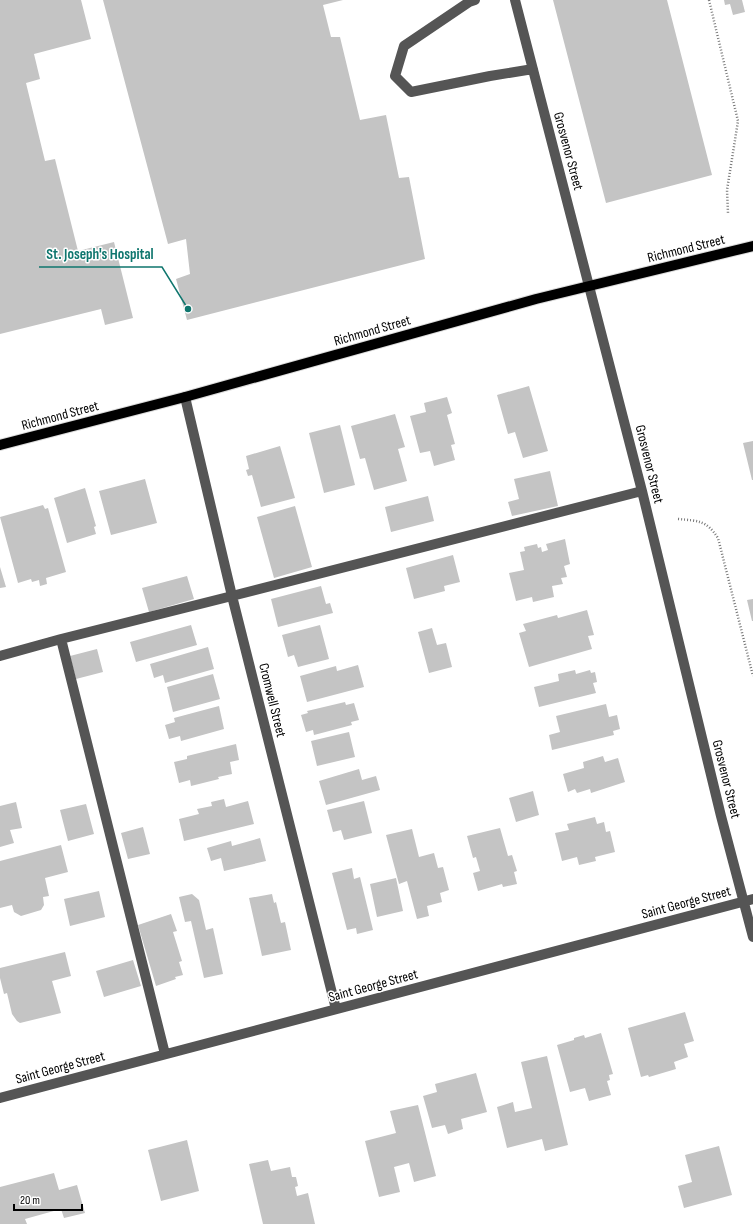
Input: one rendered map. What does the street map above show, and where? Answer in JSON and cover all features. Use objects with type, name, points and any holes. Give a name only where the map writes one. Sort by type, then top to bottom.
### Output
[{"type":"main road","name":"Richmond Street","points":[[0,445],[185,397],[536,299],[753,246]]},
{"type":"street","points":[[476,0],[469,2],[404,46],[395,76],[411,92],[533,69]]},
{"type":"street","name":"Grosvenor Street","points":[[515,0],[642,491],[720,809],[748,901],[753,937]]},
{"type":"street","name":"Cromwell Street","points":[[185,397],[232,596],[336,1009]]},
{"type":"street","points":[[0,656],[61,639],[642,491]]},
{"type":"street","points":[[61,639],[165,1054]]},
{"type":"street","name":"Saint George Street","points":[[0,1098],[748,901]]},
{"type":"path","points":[[710,0],[738,121],[727,190],[728,213]]},
{"type":"path","points":[[678,519],[704,523],[718,538],[753,676]]},
{"type":"building","points":[[0,0],[81,0],[91,39],[34,54],[40,79],[26,83],[45,161],[55,159],[78,251],[114,242],[133,318],[105,325],[101,309],[0,334]]},
{"type":"building","points":[[103,0],[343,0],[323,5],[331,37],[340,37],[360,120],[386,115],[399,178],[409,177],[425,259],[187,320],[176,279],[190,274],[186,239],[168,244]]},
{"type":"building","points":[[553,0],[667,0],[712,175],[606,203]]},
{"type":"building","points":[[724,0],[742,0],[745,12],[733,15],[730,4],[725,5]]},
{"type":"building","points":[[529,386],[548,451],[523,458],[515,432],[508,434],[497,395]]},
{"type":"building","points":[[447,397],[452,413],[447,415],[455,444],[451,445],[455,460],[434,466],[430,451],[420,453],[410,416],[426,412],[424,403]]},
{"type":"building","points":[[395,414],[405,447],[398,449],[407,481],[374,490],[365,458],[360,459],[351,426]]},
{"type":"building","points":[[340,425],[355,485],[324,493],[309,433]]},
{"type":"building","points":[[753,441],[753,480],[752,480],[743,443]]},
{"type":"building","points":[[280,446],[295,498],[261,507],[252,475],[248,476],[246,470],[249,469],[246,456]]},
{"type":"building","points":[[550,471],[558,506],[512,516],[508,502],[519,499],[514,479]]},
{"type":"building","points":[[145,479],[157,523],[111,535],[99,491]]},
{"type":"building","points":[[85,488],[96,526],[94,527],[96,534],[67,543],[54,498]]},
{"type":"building","points":[[428,496],[434,521],[391,532],[385,507]]},
{"type":"building","points":[[43,505],[45,509],[48,508],[66,572],[46,578],[47,584],[40,586],[39,580],[32,582],[31,579],[18,583],[0,517]]},
{"type":"building","points":[[295,506],[312,567],[274,578],[257,517]]},
{"type":"building","points":[[565,539],[570,564],[564,566],[567,577],[561,578],[563,584],[552,586],[554,597],[533,602],[532,597],[516,601],[509,573],[524,570],[520,552],[525,551],[524,547],[537,544],[538,548],[541,547],[542,552],[548,550],[546,544]]},
{"type":"building","points":[[453,555],[460,582],[444,586],[445,591],[414,599],[406,568]]},
{"type":"building","points":[[0,567],[6,587],[0,588]]},
{"type":"building","points":[[187,576],[194,599],[149,612],[142,588]]},
{"type":"building","points":[[321,586],[326,604],[330,603],[333,613],[278,627],[271,599]]},
{"type":"building","points":[[753,599],[753,621],[752,621],[747,600]]},
{"type":"building","points":[[587,610],[594,635],[588,636],[592,649],[529,667],[519,633],[526,631],[523,624],[557,615],[558,618]]},
{"type":"building","points":[[191,625],[197,645],[136,662],[130,642]]},
{"type":"building","points":[[320,625],[329,659],[298,667],[294,655],[288,657],[282,635]]},
{"type":"building","points":[[432,628],[437,645],[446,643],[452,667],[429,673],[418,632]]},
{"type":"building","points":[[208,647],[214,669],[165,683],[163,675],[154,678],[150,664]]},
{"type":"building","points":[[97,649],[103,672],[76,679],[70,656]]},
{"type":"building","points":[[358,665],[364,687],[307,702],[300,676],[336,666],[337,671]]},
{"type":"building","points":[[575,670],[576,674],[590,670],[591,673],[595,672],[597,682],[593,683],[596,693],[539,707],[534,687],[559,681],[558,674]]},
{"type":"building","points":[[213,674],[220,699],[173,712],[167,687]]},
{"type":"building","points":[[345,702],[346,705],[354,703],[359,720],[351,722],[352,725],[314,735],[313,730],[306,732],[301,715],[308,713],[307,711]]},
{"type":"building","points":[[606,704],[609,717],[617,715],[620,729],[613,731],[614,735],[552,750],[549,735],[560,732],[556,716]]},
{"type":"building","points":[[219,706],[224,729],[181,741],[180,736],[169,739],[165,725],[175,722],[174,718]]},
{"type":"building","points":[[349,732],[355,757],[317,766],[311,741]]},
{"type":"building","points":[[236,744],[239,760],[230,762],[232,774],[191,786],[190,780],[179,783],[174,762],[187,759],[187,756]]},
{"type":"building","points":[[603,756],[605,762],[618,758],[625,782],[591,793],[590,789],[577,793],[575,789],[568,792],[563,774],[584,768],[583,762]]},
{"type":"building","points":[[359,769],[362,780],[376,776],[380,790],[326,805],[319,781]]},
{"type":"building","points":[[533,791],[539,815],[516,822],[509,798]]},
{"type":"building","points":[[224,799],[226,807],[248,801],[254,824],[184,841],[179,819],[199,814],[197,809],[212,806],[211,802]]},
{"type":"building","points":[[364,801],[372,833],[344,840],[341,830],[333,832],[327,810]]},
{"type":"building","points":[[16,802],[22,828],[10,830],[14,843],[0,847],[0,806]]},
{"type":"building","points":[[86,804],[94,834],[68,841],[60,810]]},
{"type":"building","points":[[595,817],[597,824],[604,822],[606,832],[610,831],[615,852],[595,857],[596,861],[579,865],[577,857],[562,861],[555,833],[569,830],[567,824]]},
{"type":"building","points":[[143,827],[150,854],[128,859],[121,833]]},
{"type":"building","points":[[500,828],[508,856],[512,855],[517,871],[514,872],[517,884],[503,887],[502,884],[478,891],[473,873],[480,871],[476,857],[473,858],[467,836]]},
{"type":"building","points":[[412,829],[419,857],[434,853],[438,868],[443,867],[449,890],[440,893],[442,902],[427,906],[429,916],[417,919],[407,881],[399,884],[386,835]]},
{"type":"building","points":[[260,838],[266,861],[224,871],[221,858],[211,861],[207,848],[231,841],[232,846]]},
{"type":"building","points":[[61,845],[68,872],[45,878],[49,896],[43,897],[44,905],[41,910],[21,916],[14,912],[12,905],[0,908],[0,861]]},
{"type":"building","points":[[352,868],[354,879],[360,877],[373,930],[357,934],[356,928],[347,930],[332,873]]},
{"type":"building","points":[[396,878],[403,911],[377,917],[370,884]]},
{"type":"building","points":[[99,891],[105,917],[70,926],[64,899]]},
{"type":"building","points":[[192,894],[199,900],[206,930],[213,928],[223,974],[204,978],[191,921],[185,922],[179,897]]},
{"type":"building","points":[[272,894],[274,903],[276,902],[281,923],[285,922],[291,950],[262,956],[249,898]]},
{"type":"building","points":[[171,914],[177,931],[173,932],[182,961],[179,962],[183,975],[156,986],[138,925]]},
{"type":"building","points":[[65,952],[71,976],[52,981],[61,1013],[20,1023],[12,1014],[7,993],[4,994],[0,978],[0,968]]},
{"type":"building","points":[[133,960],[141,986],[104,997],[96,971]]},
{"type":"building","points":[[685,1012],[694,1041],[684,1044],[688,1057],[674,1062],[676,1069],[649,1077],[648,1075],[641,1077],[628,1028]]},
{"type":"building","points":[[601,1033],[613,1074],[609,1075],[610,1080],[607,1081],[611,1095],[589,1101],[585,1088],[570,1092],[557,1045],[574,1040],[574,1038],[584,1035],[585,1038]]},
{"type":"building","points":[[547,1056],[568,1145],[545,1151],[542,1139],[507,1148],[497,1107],[513,1102],[515,1112],[532,1108],[521,1062]]},
{"type":"building","points":[[476,1073],[487,1112],[461,1119],[463,1129],[448,1134],[445,1125],[432,1128],[423,1096],[437,1092],[435,1084]]},
{"type":"building","points":[[418,1105],[436,1176],[414,1182],[409,1163],[394,1167],[400,1192],[379,1197],[365,1141],[396,1133],[390,1111]]},
{"type":"building","points":[[187,1140],[199,1191],[161,1201],[148,1150]]},
{"type":"building","points":[[719,1146],[732,1195],[684,1208],[678,1186],[692,1182],[685,1155]]},
{"type":"building","points":[[268,1160],[271,1171],[290,1167],[292,1177],[296,1177],[298,1186],[295,1187],[297,1196],[308,1193],[315,1224],[263,1224],[249,1164]]},
{"type":"building","points":[[54,1173],[59,1190],[77,1185],[85,1213],[64,1218],[61,1209],[25,1219],[27,1224],[0,1224],[0,1187]]},
{"type":"place","name":"St. Joseph's Hospital","points":[[188,309]]}]
